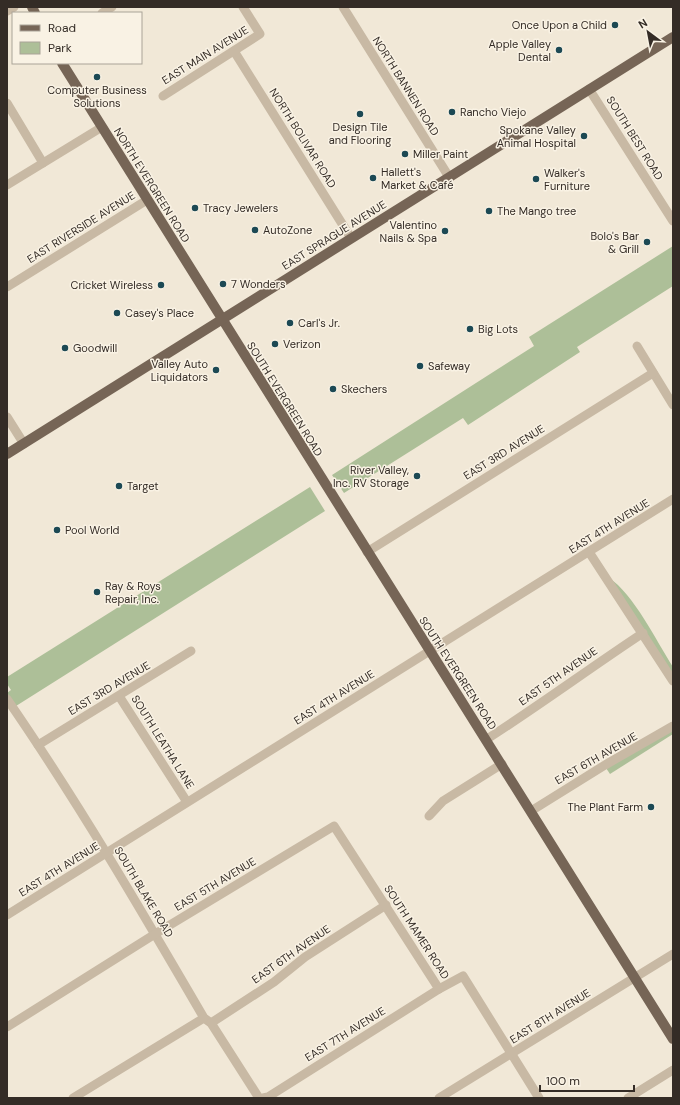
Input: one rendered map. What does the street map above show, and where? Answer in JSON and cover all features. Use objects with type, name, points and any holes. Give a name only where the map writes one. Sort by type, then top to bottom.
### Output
[{"type":"main road","name":"EAST SPRAGUE AVENUE","points":[[7,454],[673,36]]},
{"type":"main road","name":"NORTH EVERGREEN ROAD","points":[[63,64],[222,320]]},
{"type":"main road","name":"SOUTH EVERGREEN ROAD","points":[[222,320],[367,552],[487,739],[673,1039]]},
{"type":"street","points":[[7,12],[14,7]]},
{"type":"street","name":"EAST MAIN AVENUE","points":[[163,96],[260,34],[243,7]]},
{"type":"street","name":"NORTH BANNEN ROAD","points":[[343,7],[449,177]]},
{"type":"street","name":"NORTH BOLIVAR ROAD","points":[[234,51],[351,238]]},
{"type":"street","name":"SOUTH BEST ROAD","points":[[589,89],[673,221]]},
{"type":"street","points":[[7,103],[43,163]]},
{"type":"street","points":[[7,185],[102,127]]},
{"type":"street","name":"EAST RIVERSIDE AVENUE","points":[[7,287],[147,200]]},
{"type":"street","points":[[637,346],[673,405]]},
{"type":"street","name":"EAST 3RD AVENUE","points":[[367,552],[653,373]]},
{"type":"street","points":[[7,417],[24,444]]},
{"type":"street","name":"EAST 4TH AVENUE","points":[[7,915],[673,499]]},
{"type":"street","points":[[590,552],[607,582],[643,633],[673,681]]},
{"type":"street","name":"EAST 5TH AVENUE","points":[[487,739],[544,702],[595,664],[643,633]]},
{"type":"street","name":"EAST 3RD AVENUE","points":[[38,745],[191,651]]},
{"type":"street","name":"SOUTH LEATHA LANE","points":[[119,696],[187,802]]},
{"type":"street","name":"SOUTH BLAKE ROAD","points":[[7,699],[38,745],[208,1020],[259,1098]]},
{"type":"street","name":"EAST 6TH AVENUE","points":[[531,810],[673,726]]},
{"type":"street","points":[[429,816],[443,801],[502,764]]},
{"type":"street","name":"EAST 5TH AVENUE","points":[[7,1027],[155,934],[334,826]]},
{"type":"street","name":"SOUTH MAMER ROAD","points":[[334,826],[439,990],[463,976],[510,1054],[539,1098]]},
{"type":"street","name":"EAST 6TH AVENUE","points":[[73,1098],[274,982],[305,957],[386,905]]},
{"type":"street","name":"EAST 8TH AVENUE","points":[[438,1098],[673,954]]},
{"type":"street","name":"EAST 7TH AVENUE","points":[[263,1098],[439,990]]},
{"type":"street","points":[[628,1098],[673,1070]]},
{"type":"green space","points":[[673,246],[673,286],[577,347],[580,352],[468,425],[463,418],[344,493],[332,475],[534,346],[529,337]]},
{"type":"green space","points":[[310,487],[325,511],[16,706],[7,693],[11,690],[7,684],[7,677]]},
{"type":"green space","points":[[609,578],[618,585],[636,606],[673,667],[673,675]]},
{"type":"green space","points":[[673,730],[673,734],[610,774],[606,768]]},
{"type":"place","name":"Once Upon a Child","points":[[615,25]]},
{"type":"place","name":"Apple Valley Dental","points":[[559,50]]},
{"type":"place","name":"Computer Business Solutions","points":[[97,77]]},
{"type":"place","name":"Rancho Viejo","points":[[452,112]]},
{"type":"place","name":"Design Tile and Flooring","points":[[360,114]]},
{"type":"place","name":"Spokane Valley Animal Hospital","points":[[584,136]]},
{"type":"place","name":"Miller Paint","points":[[405,154]]},
{"type":"place","name":"Hallett's Market & Café","points":[[373,178]]},
{"type":"place","name":"Walker's Furniture","points":[[536,179]]},
{"type":"place","name":"Tracy Jewelers","points":[[195,208]]},
{"type":"place","name":"The Mango tree","points":[[489,211]]},
{"type":"place","name":"AutoZone","points":[[255,230]]},
{"type":"place","name":"Valentino Nails & Spa","points":[[445,231]]},
{"type":"place","name":"Bolo's Bar & Grill","points":[[647,242]]},
{"type":"place","name":"7 Wonders","points":[[223,284]]},
{"type":"place","name":"Cricket Wireless","points":[[161,285]]},
{"type":"place","name":"Casey's Place","points":[[117,313]]},
{"type":"place","name":"Carl's Jr.","points":[[290,323]]},
{"type":"place","name":"Big Lots","points":[[470,329]]},
{"type":"place","name":"Verizon","points":[[275,344]]},
{"type":"place","name":"Goodwill","points":[[65,348]]},
{"type":"place","name":"Safeway","points":[[420,366]]},
{"type":"place","name":"Valley Auto Liquidators","points":[[216,370]]},
{"type":"place","name":"Skechers","points":[[333,389]]},
{"type":"place","name":"River Valley, Inc. RV Storage","points":[[417,476]]},
{"type":"place","name":"Target","points":[[119,486]]},
{"type":"place","name":"Pool World","points":[[57,530]]},
{"type":"place","name":"Ray & Roys Repair, Inc.","points":[[97,592]]},
{"type":"place","name":"The Plant Farm","points":[[651,807]]}]
